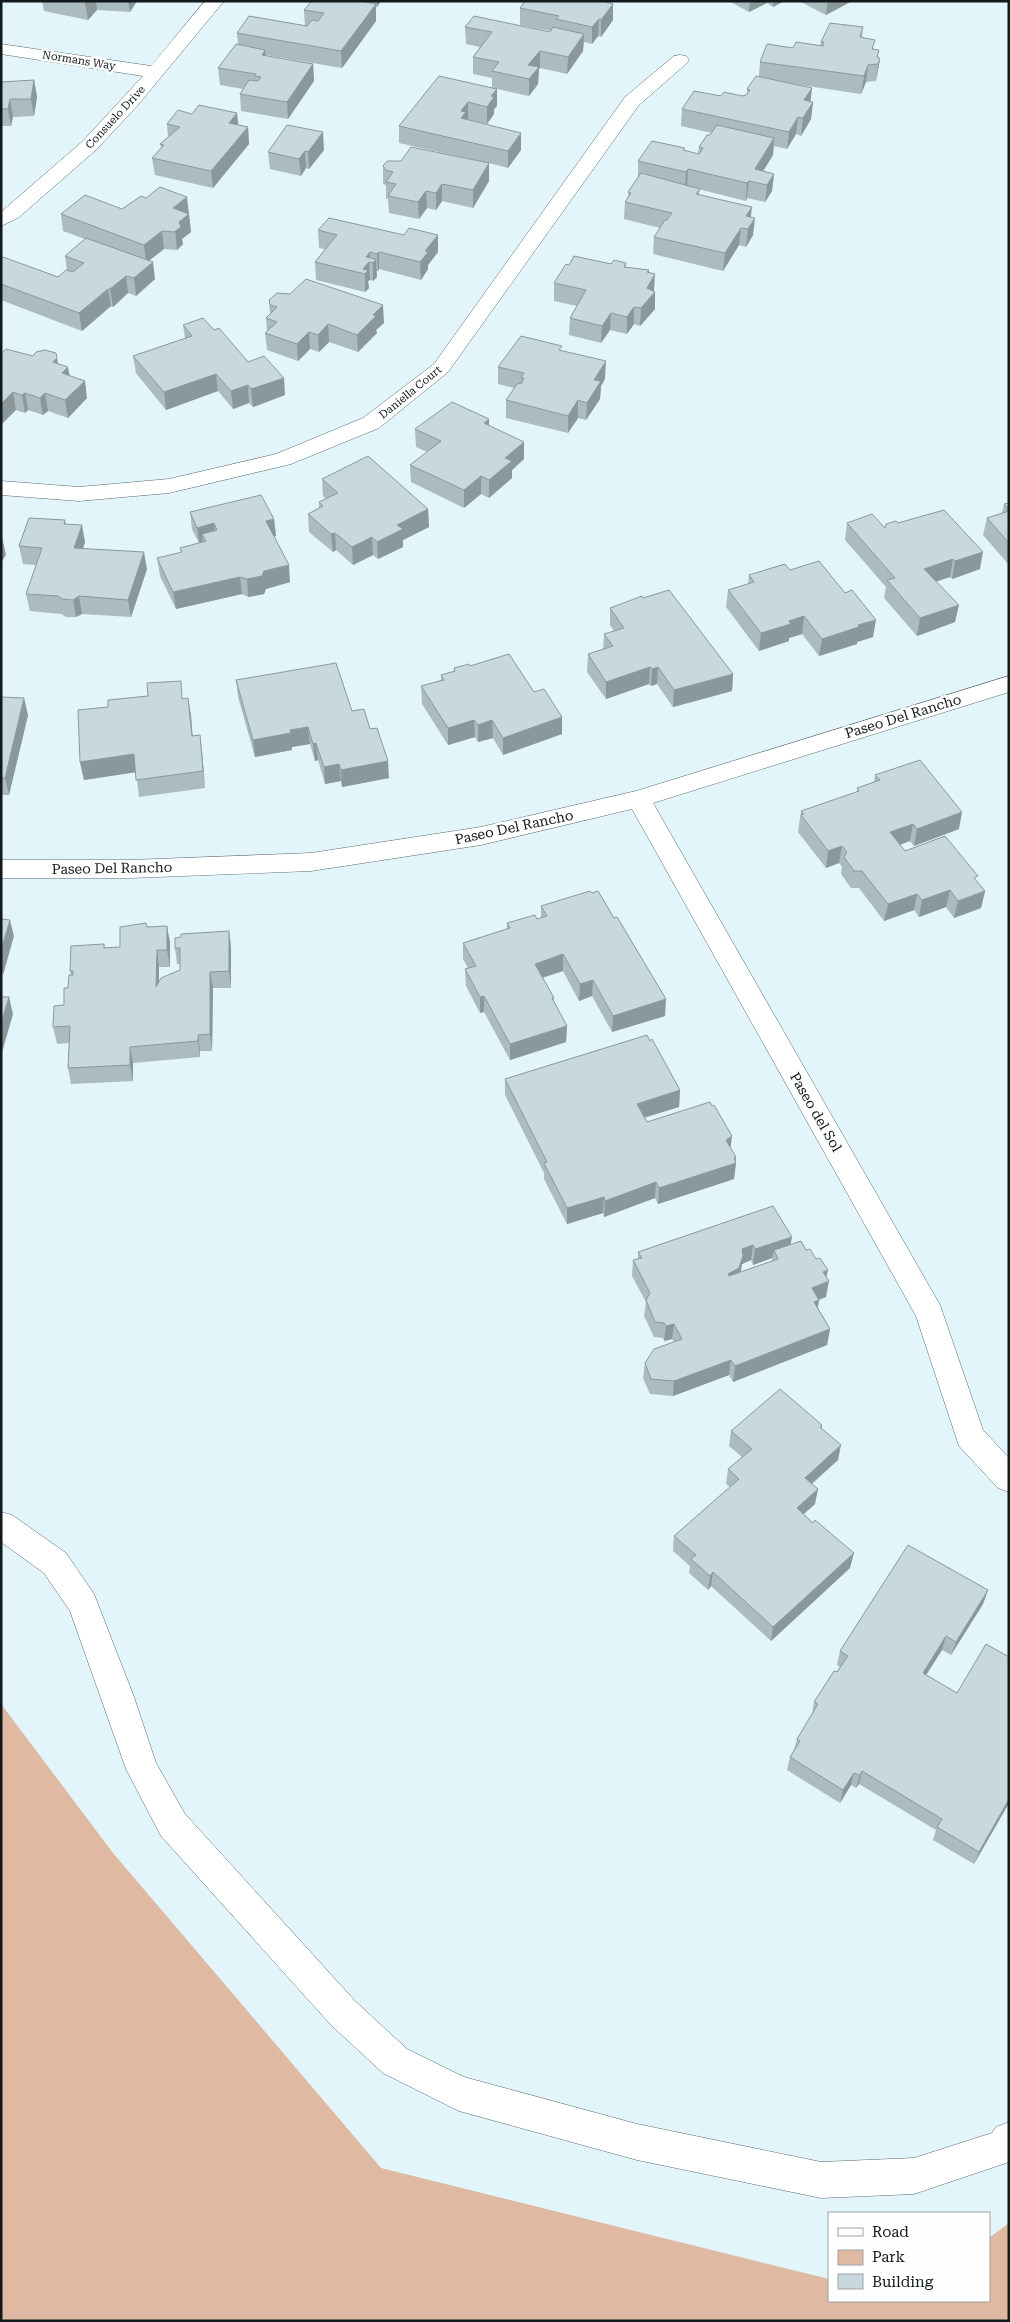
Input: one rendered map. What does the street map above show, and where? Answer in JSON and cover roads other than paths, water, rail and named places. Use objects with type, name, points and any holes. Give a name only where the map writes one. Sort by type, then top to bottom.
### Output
[{"type":"street","name":"Consuelo Drive","points":[[1,220],[11,214],[90,145],[131,102],[215,1]]},
{"type":"street","name":"Normans Way","points":[[1,49],[156,72]]},
{"type":"street","name":"Daniella Court","points":[[1,488],[79,494],[169,486],[283,459],[371,423],[440,368],[632,101],[680,60]]},
{"type":"street","name":"Paseo Del Rancho","points":[[1,868],[130,869],[311,862],[481,836],[638,799],[1009,684]]},
{"type":"street","name":"Paseo del Sol","points":[[638,799],[930,1314],[970,1436],[1009,1479]]},
{"type":"street","points":[[1,1525],[55,1563],[83,1604],[118,1697],[142,1769],[173,1825],[343,2013],[395,2061],[469,2095],[637,2142],[821,2180],[914,2176],[1003,2147],[1009,2140]]}]
